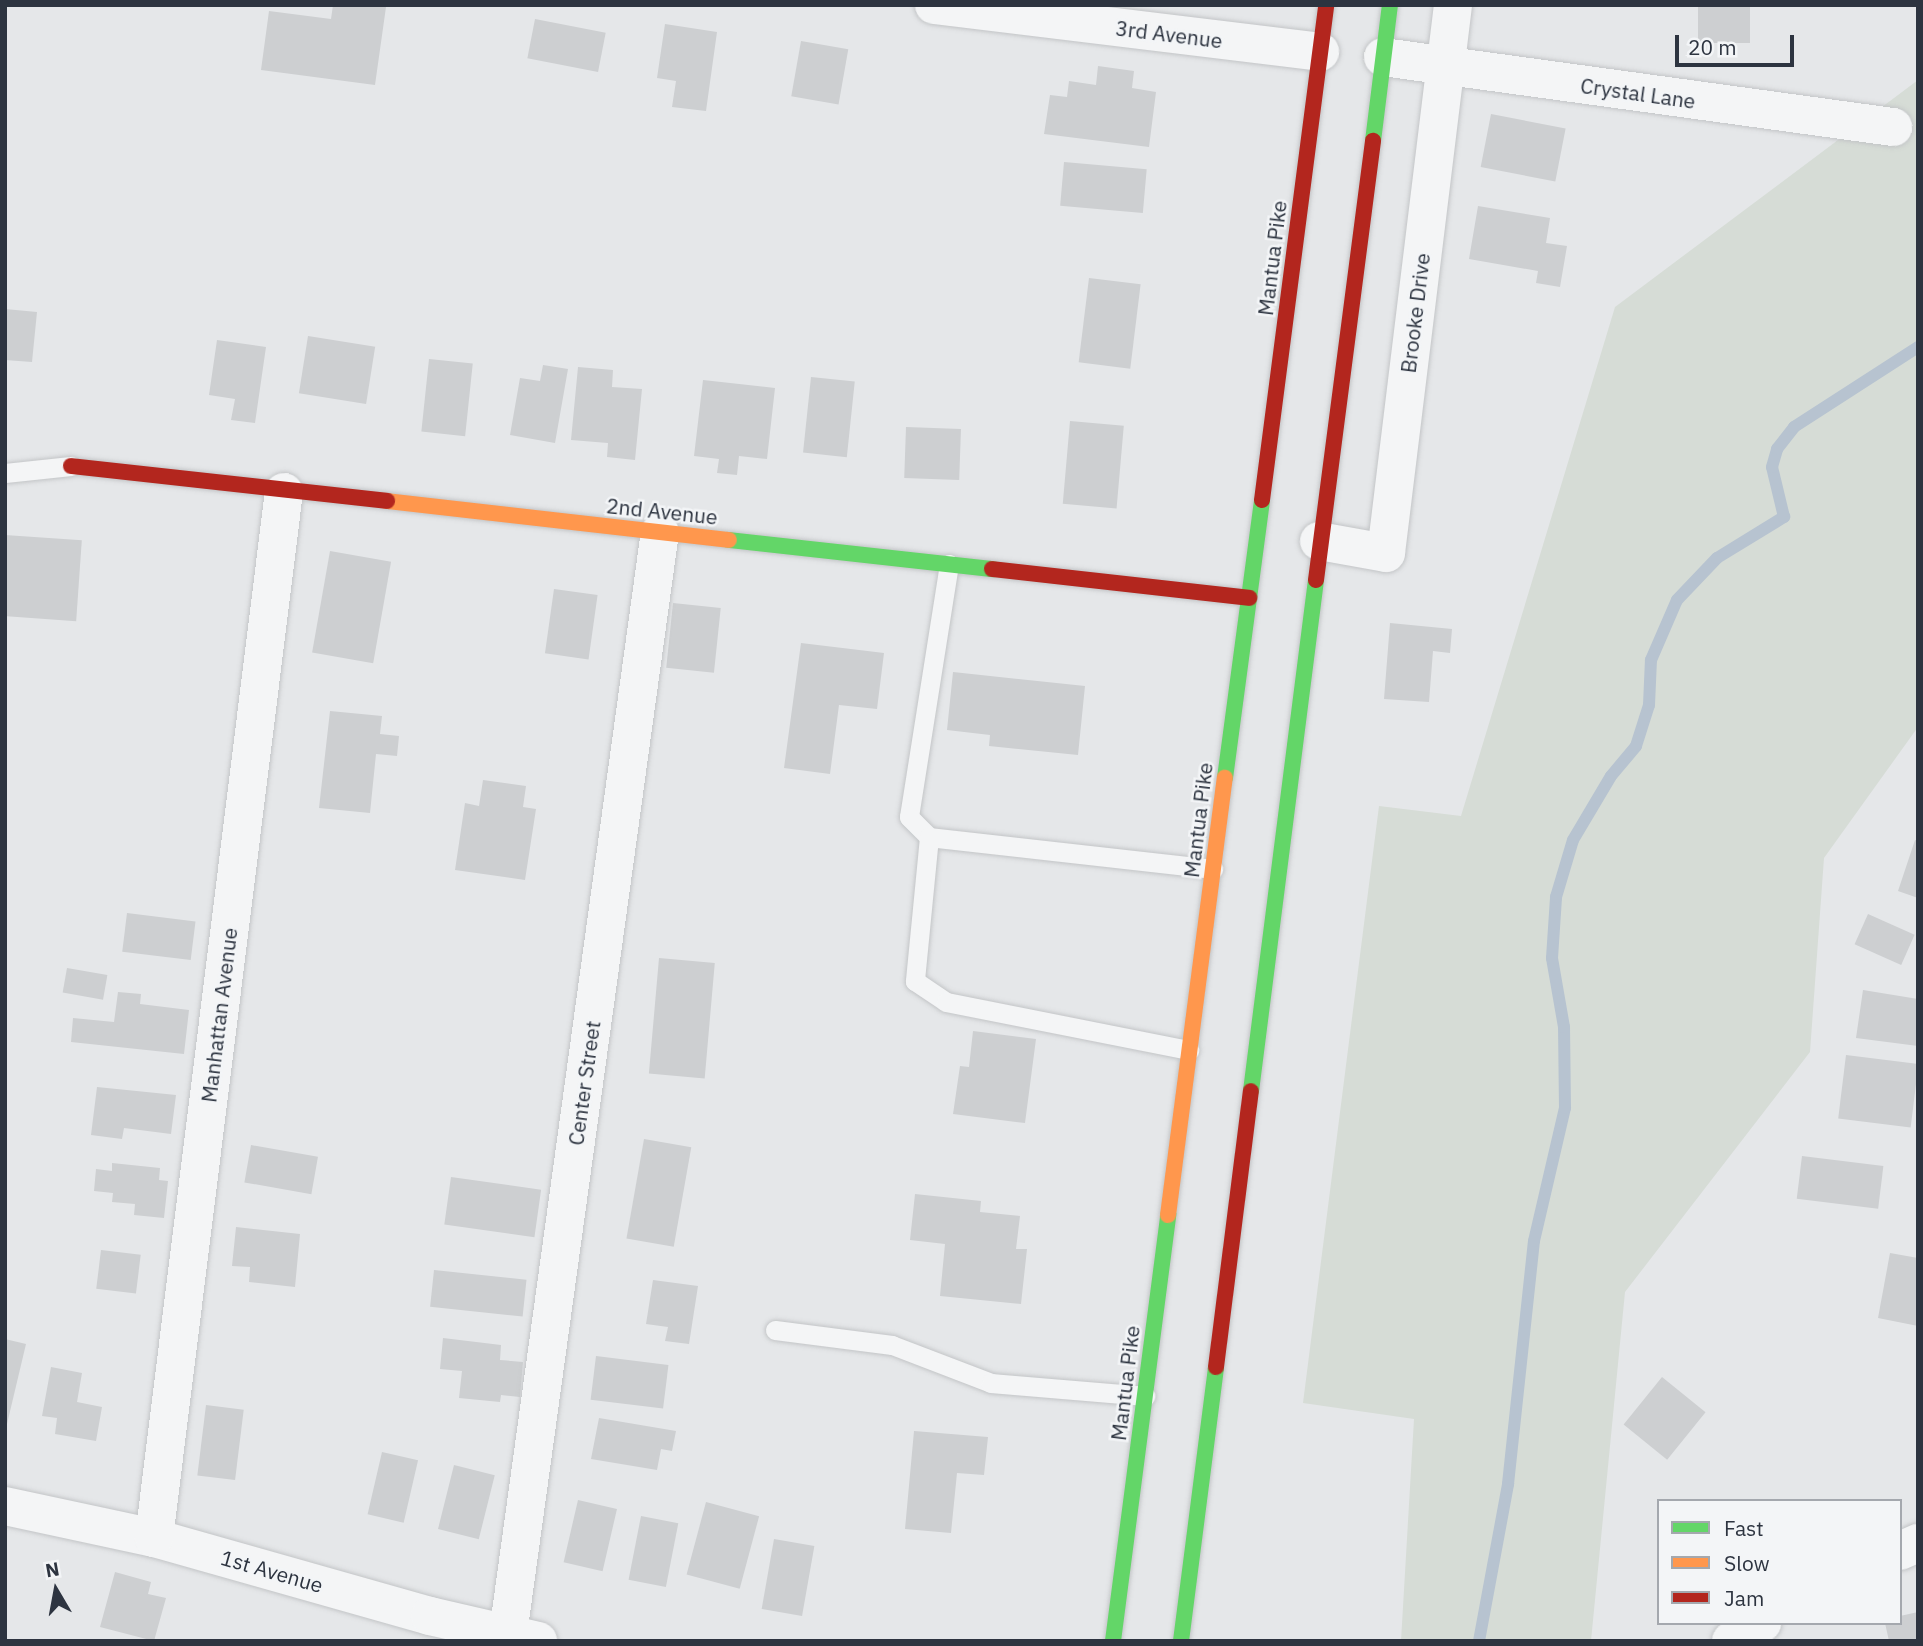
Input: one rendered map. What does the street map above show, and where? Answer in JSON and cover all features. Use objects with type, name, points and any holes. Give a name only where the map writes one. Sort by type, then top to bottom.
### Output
[{"type":"main road","name":"Mantua Pike","points":[[1113,1641],[1326,5]]},
{"type":"main road","points":[[1181,1641],[1319,541],[1390,5]]},
{"type":"main road","name":"2nd Avenue","points":[[71,466],[284,492],[1249,598]]},
{"type":"street","name":"3rd Avenue","points":[[934,5],[1320,52]]},
{"type":"street","name":"Brooke Drive","points":[[1319,541],[1386,553],[1453,5]]},
{"type":"street","name":"Crystal Lane","points":[[1383,57],[1893,127]]},
{"type":"street","name":"Manhattan Avenue","points":[[154,1538],[284,492]]},
{"type":"street","name":"Center Street","points":[[523,1637],[660,532]]},
{"type":"street","name":"1st Avenue","points":[[5,1506],[154,1538],[523,1637]]},
{"type":"street","points":[[1731,1641],[1759,1625]]},
{"type":"lane","points":[[5,473],[71,466]]},
{"type":"lane","points":[[949,564],[909,817],[929,837],[1213,869]]},
{"type":"lane","points":[[929,837],[915,981],[946,1002],[1189,1050]]},
{"type":"lane","points":[[775,1330],[892,1345],[991,1383],[1145,1396]]},
{"type":"shaded area","points":[[1918,80],[1918,727],[1824,858],[1810,1052],[1625,1292],[1591,1641],[1401,1641],[1414,1419],[1303,1403],[1379,806],[1461,816],[1615,307]]},
{"type":"building","points":[[333,5],[386,7],[375,85],[261,70],[269,11],[331,19]]},
{"type":"building","points":[[1698,5],[1750,5],[1750,43],[1698,43]]},
{"type":"building","points":[[535,19],[606,33],[598,72],[527,58]]},
{"type":"building","points":[[665,24],[717,32],[706,111],[672,107],[676,81],[657,78]]},
{"type":"building","points":[[801,41],[848,49],[839,104],[791,96]]},
{"type":"building","points":[[1098,66],[1134,71],[1132,88],[1156,92],[1149,147],[1044,134],[1050,95],[1067,97],[1069,81],[1096,85]]},
{"type":"building","points":[[1491,114],[1566,129],[1555,182],[1481,167]]},
{"type":"building","points":[[1064,162],[1147,169],[1143,213],[1060,206]]},
{"type":"building","points":[[1478,206],[1550,218],[1546,243],[1567,246],[1560,287],[1536,283],[1538,271],[1469,259]]},
{"type":"building","points":[[1089,278],[1141,284],[1130,369],[1079,362]]},
{"type":"building","points":[[5,309],[37,312],[32,362],[5,360]]},
{"type":"building","points":[[308,336],[375,347],[366,404],[299,393]]},
{"type":"building","points":[[217,340],[266,347],[255,423],[231,420],[235,399],[209,395]]},
{"type":"building","points":[[429,359],[473,364],[465,436],[421,432]]},
{"type":"building","points":[[543,365],[568,369],[555,443],[510,435],[520,378],[540,381]]},
{"type":"building","points":[[578,367],[613,370],[612,387],[642,389],[635,460],[607,457],[608,443],[571,440]]},
{"type":"building","points":[[811,377],[855,382],[847,457],[803,453]]},
{"type":"building","points":[[703,380],[775,388],[767,459],[739,456],[737,475],[717,473],[719,459],[694,456]]},
{"type":"building","points":[[1070,421],[1124,426],[1117,508],[1063,504]]},
{"type":"building","points":[[906,427],[961,429],[959,480],[904,478]]},
{"type":"building","points":[[5,535],[82,540],[76,621],[5,616]]},
{"type":"building","points":[[330,551],[391,562],[373,663],[312,652]]},
{"type":"building","points":[[554,589],[598,595],[589,659],[545,653]]},
{"type":"building","points":[[673,603],[721,608],[714,673],[666,668]]},
{"type":"building","points":[[1390,623],[1452,629],[1450,653],[1433,651],[1429,702],[1384,699]]},
{"type":"building","points":[[801,643],[884,653],[877,709],[839,705],[830,774],[784,768]]},
{"type":"building","points":[[953,672],[1085,686],[1078,755],[989,746],[990,735],[947,730]]},
{"type":"building","points":[[330,711],[382,716],[380,734],[399,736],[397,756],[376,754],[370,813],[319,808]]},
{"type":"building","points":[[483,780],[526,786],[523,807],[536,809],[525,880],[455,870],[465,803],[479,806]]},
{"type":"building","points":[[1915,840],[1918,841],[1918,898],[1898,891]]},
{"type":"building","points":[[127,913],[195,921],[191,960],[122,952]]},
{"type":"building","points":[[1868,914],[1915,935],[1901,965],[1855,944]]},
{"type":"building","points":[[659,958],[715,963],[705,1078],[649,1074]]},
{"type":"building","points":[[67,968],[107,975],[103,1000],[63,993]]},
{"type":"building","points":[[1863,990],[1918,999],[1918,1046],[1856,1038]]},
{"type":"building","points":[[118,992],[141,994],[140,1004],[189,1010],[184,1054],[71,1042],[73,1018],[114,1022]]},
{"type":"building","points":[[973,1031],[1036,1039],[1025,1123],[953,1114],[960,1066],[969,1067]]},
{"type":"building","points":[[1846,1055],[1918,1064],[1911,1127],[1838,1119]]},
{"type":"building","points":[[97,1087],[176,1095],[171,1134],[124,1128],[122,1139],[91,1135]]},
{"type":"building","points":[[644,1139],[691,1147],[674,1247],[626,1238]]},
{"type":"building","points":[[251,1145],[318,1157],[311,1194],[244,1182]]},
{"type":"building","points":[[1802,1156],[1883,1166],[1878,1209],[1797,1199]]},
{"type":"building","points":[[112,1163],[160,1168],[159,1180],[168,1181],[164,1218],[134,1215],[135,1204],[112,1202],[113,1193],[94,1191],[96,1169],[112,1171]]},
{"type":"building","points":[[451,1177],[541,1190],[534,1237],[444,1225]]},
{"type":"building","points":[[915,1194],[981,1201],[980,1212],[1020,1216],[1016,1249],[1027,1249],[1021,1304],[940,1296],[945,1244],[910,1240]]},
{"type":"building","points":[[236,1227],[300,1234],[295,1287],[249,1282],[250,1267],[232,1266]]},
{"type":"building","points":[[101,1250],[141,1255],[136,1294],[96,1289]]},
{"type":"building","points":[[1890,1253],[1918,1258],[1918,1326],[1878,1318]]},
{"type":"building","points":[[434,1270],[526,1280],[523,1317],[430,1307]]},
{"type":"building","points":[[653,1280],[698,1286],[689,1344],[665,1341],[668,1327],[646,1324]]},
{"type":"building","points":[[443,1338],[501,1345],[500,1360],[523,1362],[520,1397],[501,1395],[500,1402],[459,1398],[462,1371],[440,1369]]},
{"type":"building","points":[[5,1339],[26,1344],[7,1424],[5,1423]]},
{"type":"building","points":[[596,1356],[668,1365],[663,1409],[591,1400]]},
{"type":"building","points":[[51,1367],[82,1373],[77,1402],[102,1407],[96,1441],[55,1434],[57,1418],[42,1416]]},
{"type":"building","points":[[1662,1377],[1706,1412],[1667,1460],[1624,1424]]},
{"type":"building","points":[[206,1405],[244,1410],[235,1480],[197,1475]]},
{"type":"building","points":[[599,1418],[676,1431],[672,1451],[661,1449],[657,1470],[591,1459]]},
{"type":"building","points":[[914,1431],[988,1437],[984,1475],[957,1473],[951,1533],[905,1529]]},
{"type":"building","points":[[382,1452],[418,1460],[404,1523],[368,1514]]},
{"type":"building","points":[[454,1465],[495,1475],[479,1539],[438,1529]]},
{"type":"building","points":[[578,1500],[617,1509],[603,1571],[564,1562]]},
{"type":"building","points":[[706,1502],[759,1516],[740,1589],[687,1574]]},
{"type":"building","points":[[641,1516],[678,1523],[666,1587],[629,1580]]},
{"type":"building","points":[[774,1539],[814,1546],[802,1616],[762,1609]]},
{"type":"building","points":[[115,1572],[151,1582],[148,1594],[166,1598],[154,1641],[100,1627]]},
{"type":"building","points":[[1918,1612],[1918,1641],[1889,1641],[1885,1625],[1902,1625],[1902,1616]]},
{"type":"waterway","points":[[1479,1641],[1508,1484],[1534,1241],[1565,1108],[1564,1027],[1552,958],[1556,897],[1573,840],[1611,776],[1636,746],[1649,705],[1651,660],[1677,600],[1717,558],[1784,517],[1772,467],[1777,449],[1794,427],[1918,347]]},
{"type":"traffic: fast","points":[[1373,141],[1390,5]]},
{"type":"traffic: fast","points":[[1225,778],[1262,500]]},
{"type":"traffic: fast","points":[[729,540],[992,569]]},
{"type":"traffic: fast","points":[[1251,1091],[1316,580]]},
{"type":"traffic: fast","points":[[1113,1641],[1168,1215]]},
{"type":"traffic: fast","points":[[1181,1641],[1216,1367]]},
{"type":"traffic: slow","points":[[387,501],[729,540]]},
{"type":"traffic: slow","points":[[1168,1215],[1225,778]]},
{"type":"traffic: jam","points":[[1262,500],[1326,5]]},
{"type":"traffic: jam","points":[[1316,580],[1373,141]]},
{"type":"traffic: jam","points":[[71,466],[387,501]]},
{"type":"traffic: jam","points":[[992,569],[1249,598]]},
{"type":"traffic: jam","points":[[1216,1367],[1251,1091]]}]
